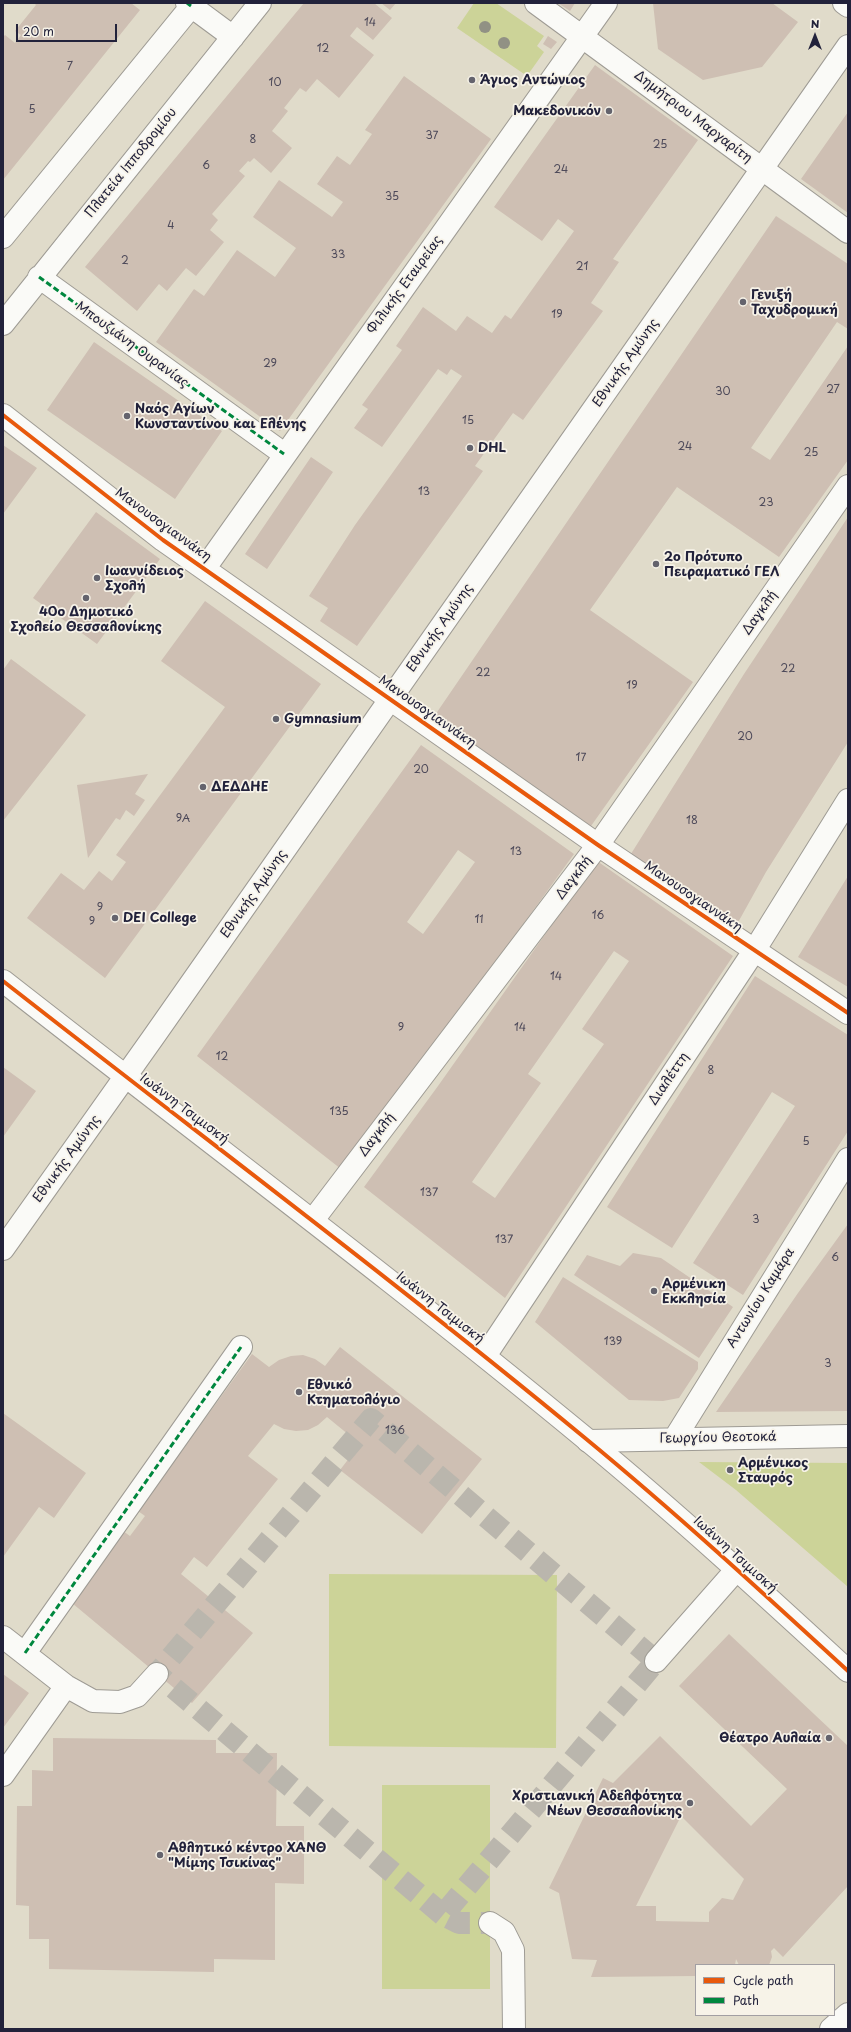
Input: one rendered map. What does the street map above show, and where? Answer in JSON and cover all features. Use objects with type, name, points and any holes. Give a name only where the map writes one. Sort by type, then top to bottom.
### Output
[{"type":"street","name":"Πλατεία Ιπποδρομίου","points":[[3,324],[39,277],[260,3]]},
{"type":"street","name":"Δημήτριου Μαργαρίτη","points":[[536,3],[584,36],[848,232]]},
{"type":"street","name":"Φιλικής Εταιρείας","points":[[205,568],[284,454],[584,36],[606,3]]},
{"type":"street","points":[[844,3],[848,6]]},
{"type":"street","points":[[3,237],[191,4],[233,37]]},
{"type":"street","name":"Εθνικής Αμύνης","points":[[3,1249],[126,1077],[848,46]]},
{"type":"street","name":"Μπουζιάνη Ουρανίας","points":[[39,277],[284,454]]},
{"type":"street","name":"Μανουσογιαννάκη","points":[[3,415],[163,540],[598,845],[848,1013]]},
{"type":"street","name":"Δαγκλή","points":[[313,1220],[598,845],[848,486]]},
{"type":"street","name":"Διαλέττη","points":[[485,1356],[754,950],[848,800]]},
{"type":"street","name":"Ιωάννη Τσιμισκή","points":[[3,981],[313,1220],[485,1356],[588,1440],[737,1569],[848,1671]]},
{"type":"street","name":"Αντωνίου Καμάρα","points":[[674,1438],[848,1159]]},
{"type":"street","points":[[25,1653],[241,1347]]},
{"type":"street","name":"Γεωργίου Θεοτοκά","points":[[588,1440],[848,1436]]},
{"type":"street","points":[[656,1661],[737,1569]]},
{"type":"street","points":[[3,1637],[66,1686],[93,1701],[120,1702],[137,1696],[157,1674]]},
{"type":"street","points":[[3,1775],[66,1686]]},
{"type":"street","points":[[490,1923],[504,1932],[513,1950],[514,2029]]},
{"type":"street","points":[[831,2029],[848,2014]]},
{"type":"green space","points":[[474,3],[496,3],[544,36],[537,46],[544,52],[527,76],[457,28]]},
{"type":"green space","points":[[699,1462],[848,1463],[848,1587],[736,1490]]},
{"type":"green space","points":[[329,1574],[557,1575],[556,1748],[329,1746]]},
{"type":"green space","points":[[382,1785],[490,1785],[490,1989],[382,1989]]},
{"type":"building","points":[[34,3],[131,3],[140,10],[3,180],[3,37],[5,35],[15,43],[21,35],[15,31],[36,5]]},
{"type":"building","points":[[304,3],[374,3],[392,18],[373,40],[357,27],[350,36],[374,55],[339,98],[317,79],[306,92],[300,88],[284,108],[288,111],[272,131],[292,148],[271,173],[254,158],[250,162],[248,161],[239,171],[245,176],[212,214],[218,220],[210,230],[224,242],[196,276],[186,268],[167,291],[159,284],[137,311],[85,267]]},
{"type":"building","points":[[381,3],[396,3],[390,10]]},
{"type":"building","points":[[558,3],[575,3],[570,11]]},
{"type":"building","points":[[653,3],[772,3],[798,22],[762,67],[703,80],[658,49]]},
{"type":"building","points":[[548,36],[557,42],[551,49],[543,44]]},
{"type":"building","points":[[595,65],[698,140],[613,259],[619,262],[591,303],[603,311],[523,420],[513,413],[475,466],[483,471],[357,646],[320,621],[328,608],[309,596],[355,525],[462,376],[451,369],[447,375],[438,369],[382,447],[354,428],[368,409],[362,405],[402,350],[396,346],[423,307],[456,331],[467,316],[492,333],[505,315],[511,319],[574,231],[558,219],[542,241],[494,207]]},
{"type":"building","points":[[404,76],[491,139],[280,431],[156,342],[194,289],[204,296],[237,250],[275,277],[296,248],[253,217],[279,180],[332,217],[343,202],[317,184],[337,156],[350,165],[372,134],[365,130]]},
{"type":"building","points":[[848,112],[848,213],[801,179]]},
{"type":"building","points":[[776,216],[848,264],[848,329],[837,322],[751,448],[770,460],[848,346],[848,460],[779,557],[677,487],[590,610],[693,682],[591,826],[433,718]]},
{"type":"building","name":"Ναός Αγίων Κωνσταντίνου και Ελένης","points":[[94,342],[222,431],[175,499],[47,410]]},
{"type":"building","points":[[3,445],[37,468],[3,514]]},
{"type":"building","points":[[311,457],[333,472],[267,569],[245,554]]},
{"type":"building","name":"Ιωαννίδειος Σχολή","points":[[96,512],[160,559],[97,644],[33,598]]},
{"type":"building","points":[[848,517],[848,742],[766,872],[736,926],[629,857],[744,674]]},
{"type":"building","points":[[205,601],[321,684],[105,978],[27,918],[61,873],[84,890],[99,871],[112,881],[126,862],[116,855],[225,707],[161,661]]},
{"type":"building","points":[[11,659],[86,715],[3,821],[3,670]]},
{"type":"building","points":[[421,745],[574,854],[472,995],[341,1169],[197,1056]],"holes":[[[458,850],[475,862],[423,934],[407,922]]]},
{"type":"building","points":[[148,774],[135,794],[145,800],[134,816],[126,810],[120,820],[116,818],[88,858],[77,785]]},
{"type":"building","points":[[597,861],[733,956],[505,1298],[364,1187],[438,1086]],"holes":[[[614,951],[629,961],[582,1029],[604,1044],[495,1198],[472,1182],[541,1083],[528,1074]]]},
{"type":"building","points":[[848,876],[848,987],[798,957]]},
{"type":"building","points":[[755,976],[848,1035],[848,1131],[743,1295],[693,1263],[795,1106],[772,1092],[672,1248],[607,1207]]},
{"type":"building","points":[[3,1067],[36,1091],[3,1137]]},
{"type":"building","points":[[848,1224],[848,1411],[716,1412],[798,1293]]},
{"type":"building","name":"Αρμένικη Εκκλησία","points":[[633,1253],[661,1258],[733,1307],[699,1358],[574,1275],[587,1255],[620,1266]]},
{"type":"building","points":[[563,1277],[698,1362],[698,1369],[679,1398],[663,1401],[629,1400],[535,1322]]},
{"type":"building","points":[[340,1347],[482,1459],[422,1534],[340,1470],[360,1444],[327,1417],[318,1425],[308,1430],[296,1431],[284,1429],[274,1424],[248,1456],[278,1479],[207,1567],[194,1557],[181,1574],[253,1633],[192,1703],[72,1603],[123,1531],[130,1536],[145,1516],[138,1511],[252,1354],[269,1367],[279,1360],[291,1356],[303,1355],[315,1359],[325,1366]]},
{"type":"building","points":[[3,1413],[86,1473],[54,1518],[39,1507],[3,1557]]},
{"type":"building","name":"Χριστιανική Αδελφότητα Νέων Θεσσαλονίκης","points":[[729,1634],[848,1746],[848,1886],[783,1957],[774,1948],[771,1951],[772,1957],[769,1964],[738,1964],[736,1959],[735,1964],[695,1964],[695,1976],[591,1977],[597,1960],[572,1959],[559,1893],[549,1888],[603,1778],[613,1783],[660,1736],[751,1826],[787,1789],[679,1686]],"holes":[[[681,1816],[744,1879],[733,1900],[722,1898],[709,1912],[709,1922],[656,1921],[656,1906],[636,1906]]]},
{"type":"building","points":[[3,1674],[29,1693],[3,1728]]},
{"type":"building","name":"Αθλητικό κέντρο ΧΑΝΘ \"Μίμης Τσικίνας\"","points":[[53,1738],[216,1740],[216,1753],[277,1753],[276,1826],[304,1826],[304,1884],[275,1883],[275,1960],[214,1959],[214,1972],[49,1969],[49,1939],[29,1939],[29,1906],[16,1905],[17,1806],[32,1806],[32,1770],[53,1771]]},
{"type":"tunnel","points":[[443,1915],[157,1674],[371,1419],[656,1661],[443,1915],[459,1923],[490,1923]]},
{"type":"marked path","points":[[187,3],[191,6]]},
{"type":"marked path","points":[[39,277],[284,454]]},
{"type":"marked path","points":[[25,1653],[241,1347]]},
{"type":"cycle path","points":[[3,415],[163,540],[598,845],[848,1013]]},
{"type":"cycle path","points":[[3,981],[369,1264],[585,1438],[686,1524],[848,1671]]},
{"type":"place","name":"Άγιος Αντώνιος","points":[[472,80]]},
{"type":"place","name":"Μακεδονικόν","points":[[609,111]]},
{"type":"place","name":"Γενιξή Ταχυδρομική","points":[[743,302]]},
{"type":"place","name":"Ναός Αγίων Κωνσταντίνου και Ελένης","points":[[127,416]]},
{"type":"place","name":"DHL","points":[[470,448]]},
{"type":"place","name":"2ο Πρότυπο Πειραματικό ΓΕΛ","points":[[656,564]]},
{"type":"place","name":"Ιωαννίδειος Σχολή","points":[[97,578]]},
{"type":"place","name":"40o Δημοτικό Σχολείο Θεσσαλονίκης","points":[[86,598]]},
{"type":"place","name":"Gymnasium","points":[[276,719]]},
{"type":"place","name":"ΔΕΔΔΗΕ","points":[[203,787]]},
{"type":"place","name":"DEI College","points":[[115,918]]},
{"type":"place","name":"Αρμένικη Εκκλησία","points":[[654,1291]]},
{"type":"place","name":"Εθνικό Κτηματολόγιο","points":[[299,1392]]},
{"type":"place","name":"Αρμένικος Σταυρός","points":[[730,1470]]},
{"type":"place","name":"Θέατρο Αυλαία","points":[[829,1738]]},
{"type":"place","name":"Χριστιανική Αδελφότητα Νέων Θεσσαλονίκης","points":[[690,1803]]},
{"type":"place","name":"Αθλητικό κέντρο ΧΑΝΘ \"Μίμης Τσικίνας\"","points":[[160,1855]]}]
